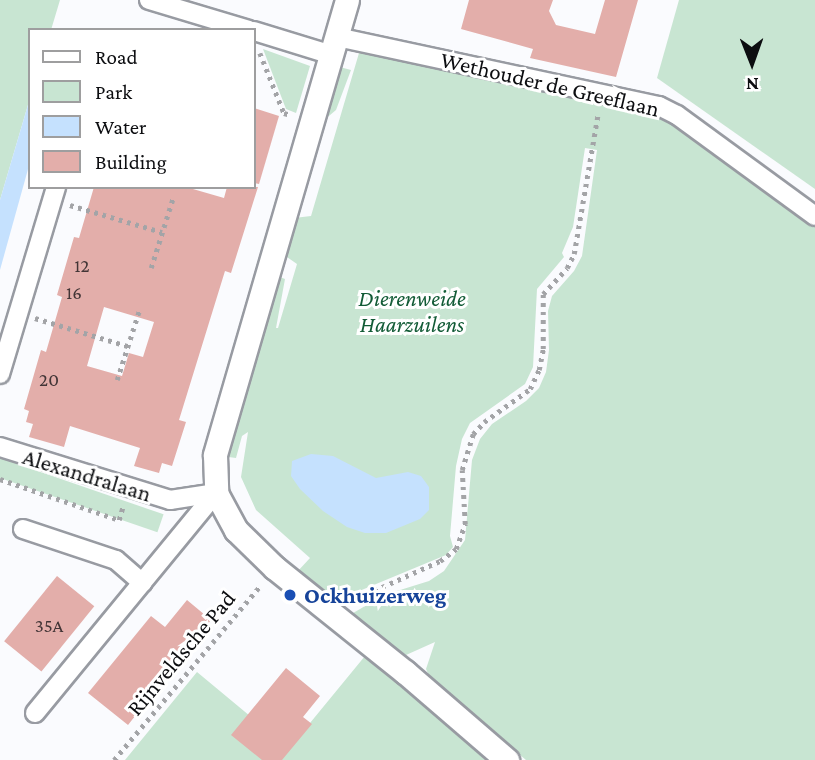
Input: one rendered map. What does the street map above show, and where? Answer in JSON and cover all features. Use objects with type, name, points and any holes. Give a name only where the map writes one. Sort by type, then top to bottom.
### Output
[{"type":"street","name":"Wethouder de Greeflaan","points":[[149,0],[244,28]]},
{"type":"street","points":[[347,0],[215,455],[216,493],[236,530],[275,568],[507,760]]},
{"type":"street","name":"Wethouder de Greeflaan","points":[[256,31],[602,93],[659,106],[677,115],[815,216]]},
{"type":"street","points":[[0,374],[54,194]]},
{"type":"street","name":"Alexandralaan","points":[[0,447],[170,500],[216,493]]},
{"type":"street","points":[[35,713],[216,493]]},
{"type":"street","points":[[23,530],[116,560],[142,583]]},
{"type":"path","points":[[259,50],[284,113],[312,121]]},
{"type":"path","points":[[337,617],[353,599],[440,561],[456,549],[465,524],[462,470],[473,434],[484,422],[530,388],[538,370],[543,349],[543,295],[567,268],[574,254],[602,93]]},
{"type":"path","points":[[54,194],[162,232]]},
{"type":"path","points":[[151,268],[173,198]]},
{"type":"path","points":[[117,380],[139,311]]},
{"type":"path","points":[[18,313],[128,346]]},
{"type":"path","points":[[0,480],[119,520],[128,488]]},
{"type":"path","name":"Rijnveldsche Pad","points":[[114,760],[275,568]]},
{"type":"green space","points":[[0,0],[60,0],[52,28],[28,28],[28,105],[0,200]]},
{"type":"green space","points":[[679,0],[815,0],[815,189],[657,78]]},
{"type":"green space","points":[[263,49],[310,66],[296,113],[286,109]]},
{"type":"green space","name":"Dierenweide Haarzuilens","points":[[359,53],[654,113],[815,224],[815,760],[526,760],[431,680],[426,669],[435,642],[406,655],[348,616],[384,595],[429,581],[444,571],[465,540],[472,460],[480,439],[492,424],[526,401],[539,388],[546,372],[549,350],[548,311],[552,296],[574,271],[582,256],[597,150],[585,148],[573,227],[562,253],[564,257],[537,289],[533,367],[525,384],[470,423],[462,439],[456,466],[450,536],[453,547],[446,555],[352,594],[335,608],[297,572],[310,558],[256,510],[241,477],[248,432],[242,436],[236,458],[221,456],[277,276],[285,279],[278,328],[297,264],[284,255],[294,218],[311,216]]},
{"type":"green space","points":[[336,66],[351,70],[336,110],[317,126]]},
{"type":"green space","points":[[0,458],[164,514],[157,532],[0,478]]},
{"type":"green space","points":[[365,656],[489,760],[125,760],[197,672],[280,741],[310,723]]},
{"type":"water","points":[[28,105],[28,169],[0,270],[0,200]]},
{"type":"water","points":[[311,454],[333,456],[376,478],[408,472],[421,476],[429,487],[429,510],[420,519],[386,533],[365,533],[347,527],[323,511],[300,489],[291,476],[292,461]]},
{"type":"building","points":[[469,0],[553,0],[549,11],[556,25],[595,34],[605,0],[638,0],[616,77],[530,58],[533,49],[461,29]]},
{"type":"building","points":[[256,109],[279,116],[259,184],[256,183]]},
{"type":"building","points":[[258,187],[231,273],[225,271],[179,420],[186,422],[172,466],[162,463],[159,473],[134,466],[140,448],[70,426],[64,447],[29,437],[33,424],[26,422],[29,411],[24,409],[41,350],[46,352],[62,297],[57,295],[74,237],[79,238],[93,189],[193,189],[224,198],[226,189]],"holes":[[[104,307],[154,322],[143,357],[129,353],[122,376],[87,366]]]},
{"type":"building","points":[[57,576],[94,606],[41,671],[4,641]]},
{"type":"building","points":[[187,600],[211,620],[128,725],[88,693],[151,616],[165,627]]},
{"type":"building","points":[[286,668],[320,696],[303,717],[312,724],[282,760],[262,760],[231,735]]},
{"type":"place","name":"Ockhuizerweg","points":[[290,595]]}]
